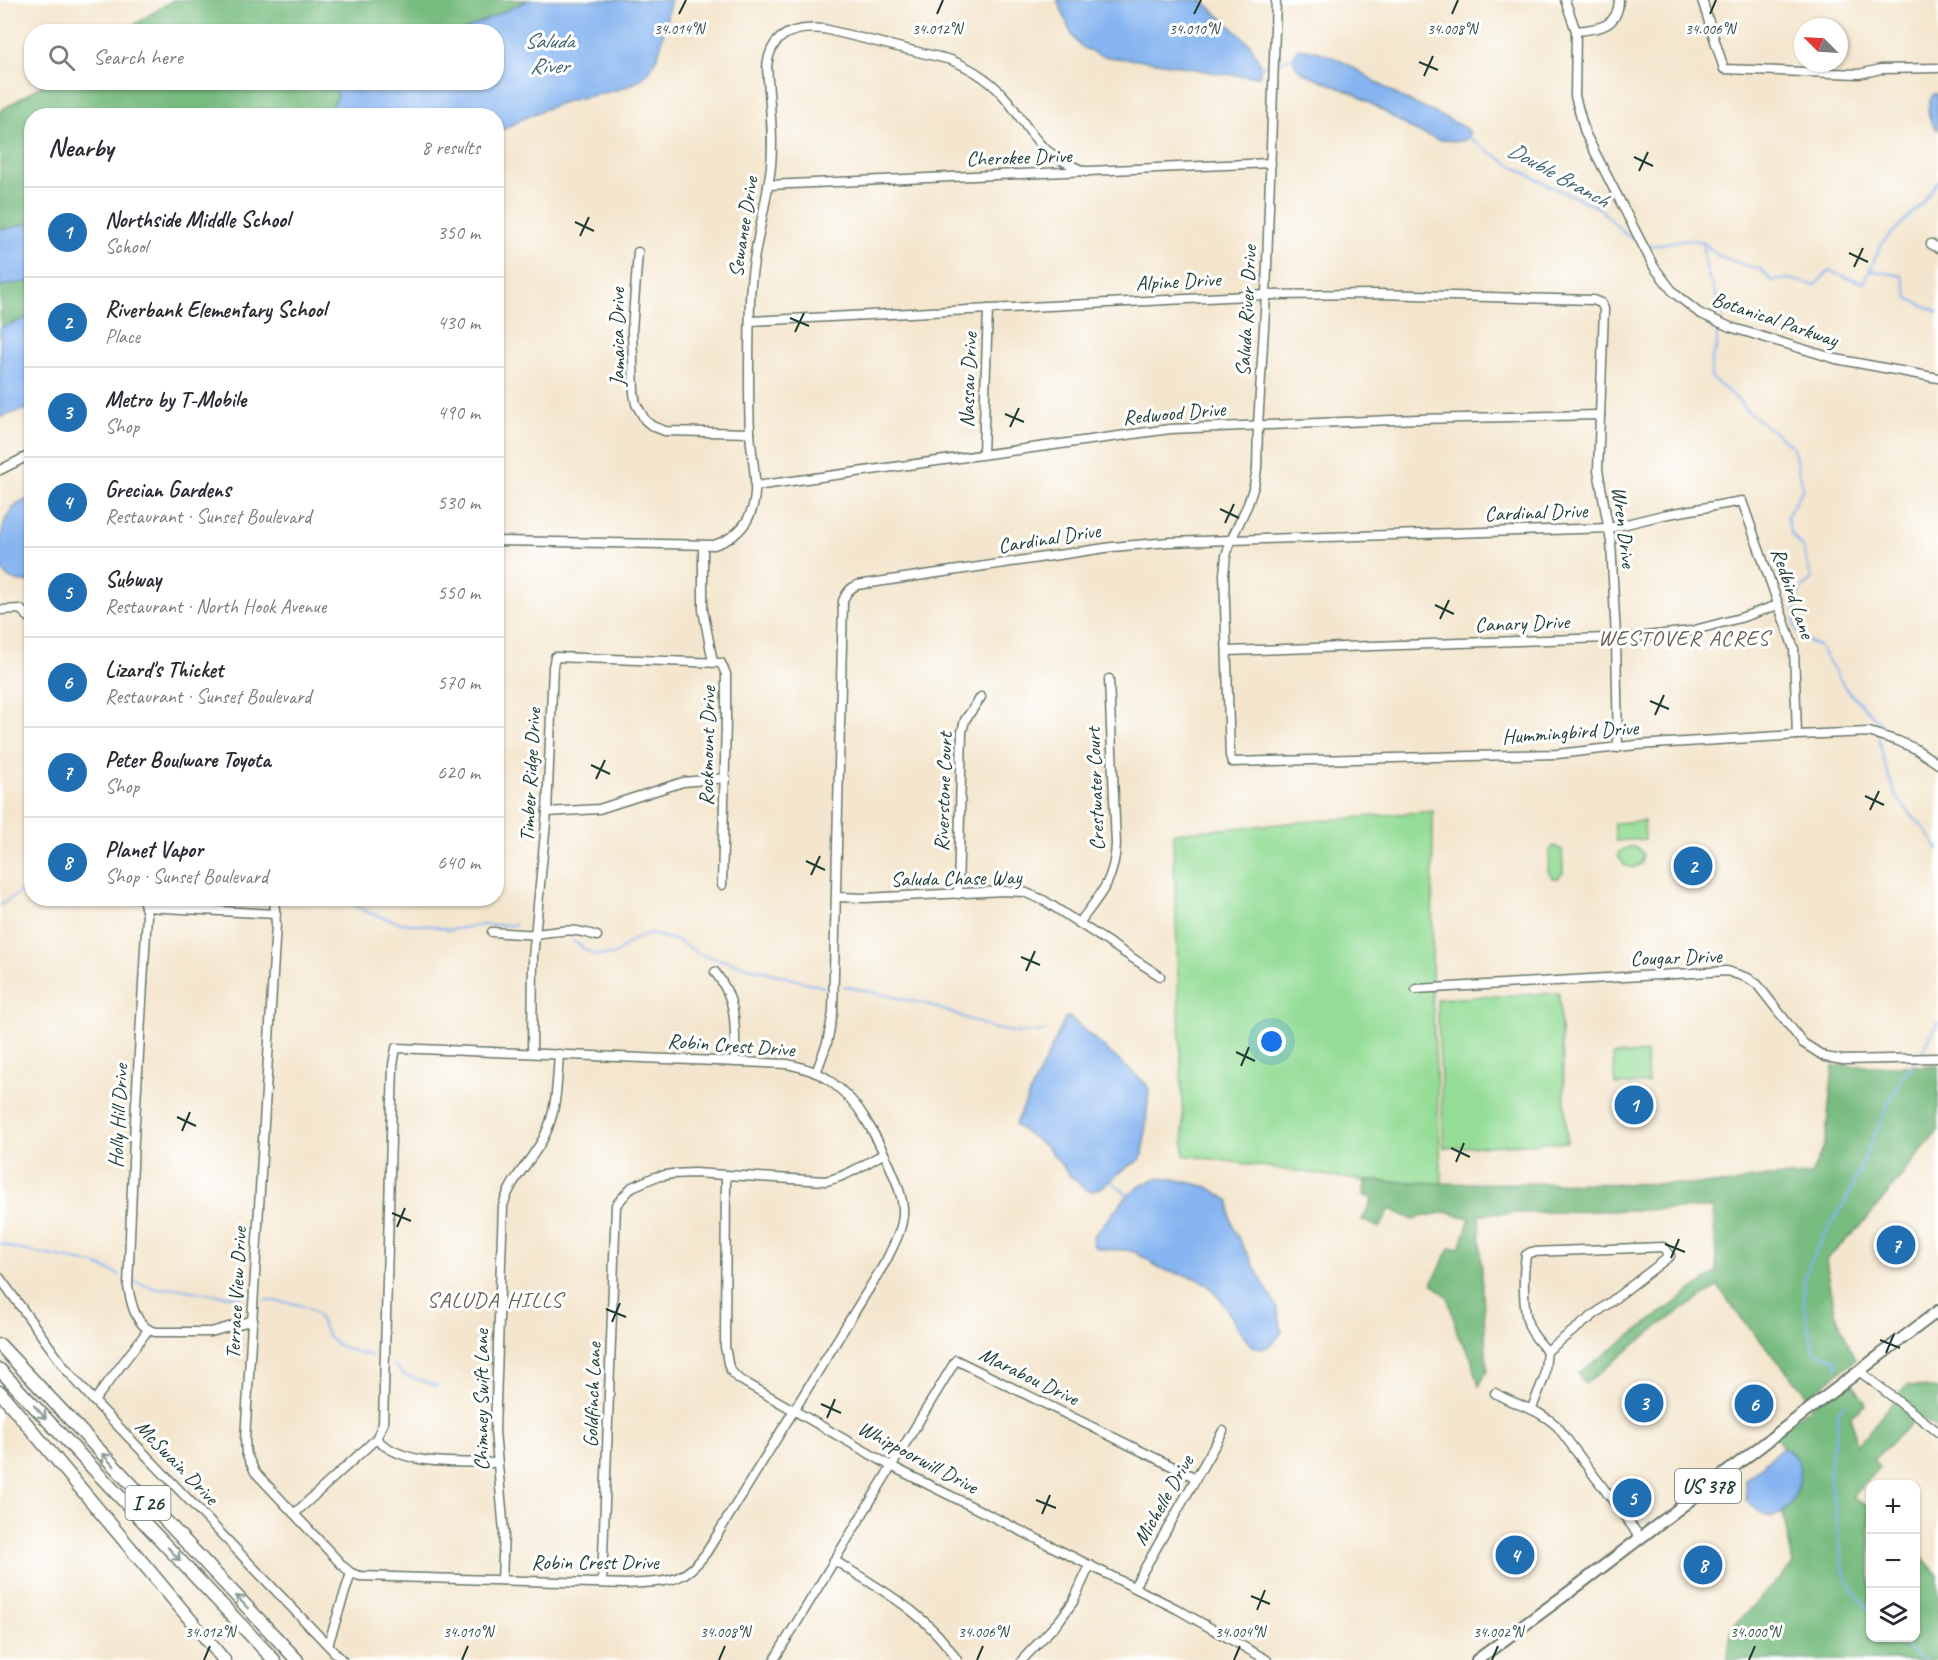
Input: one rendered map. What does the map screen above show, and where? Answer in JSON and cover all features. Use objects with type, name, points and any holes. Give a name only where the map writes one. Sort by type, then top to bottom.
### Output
[{"type":"highway","name":"I 26","points":[[0,1345],[297,1660]]},
{"type":"highway","name":"I 26","points":[[0,1370],[274,1660]]},
{"type":"highway","points":[[0,1392],[224,1660]]},
{"type":"main road","name":"US 378","points":[[1477,1660],[1938,1311]]},
{"type":"street","name":"Saluda River Drive","points":[[1232,762],[1224,574],[1226,556],[1248,504],[1257,468],[1266,294],[1276,0]]},
{"type":"street","name":"Botanical Parkway","points":[[1565,0],[1576,31],[1575,87],[1579,114],[1586,133],[1649,258],[1658,273],[1682,301],[1717,322],[1836,359],[1938,378]]},
{"type":"street","points":[[1576,31],[1608,24],[1616,16],[1618,0]]},
{"type":"street","points":[[1702,0],[1724,69],[1859,74],[1881,69],[1938,68]]},
{"type":"street","name":"Sewanee Drive","points":[[504,541],[703,545],[725,541],[742,529],[753,508],[755,486],[750,433],[750,321],[752,276],[768,185],[772,141],[767,66],[768,54],[782,36],[808,27],[824,29],[951,60],[966,66],[1001,93],[1030,134],[1043,147],[1062,161],[1086,172]]},
{"type":"street","name":"Cherokee Drive","points":[[768,185],[1271,163]]},
{"type":"street","name":"Jamaica Drive","points":[[638,252],[632,330],[634,393],[640,412],[652,426],[664,431],[750,433]]},
{"type":"street","name":"Alpine Drive","points":[[750,321],[1266,294],[1378,294],[1593,300],[1601,303],[1604,309]]},
{"type":"street","name":"Nassau Drive","points":[[983,453],[988,309]]},
{"type":"street","name":"Wren Drive","points":[[1604,309],[1598,470],[1610,528],[1616,638],[1618,748]]},
{"type":"street","name":"Redwood Drive","points":[[755,486],[1170,429],[1600,415]]},
{"type":"street","points":[[0,470],[24,458]]},
{"type":"street","name":"Cardinal Drive","points":[[816,1073],[832,1026],[843,602],[851,588],[857,585],[1112,547],[1169,542],[1610,528],[1663,514],[1742,501]]},
{"type":"street","name":"Redbird Lane","points":[[1742,501],[1794,649],[1797,735]]},
{"type":"street","name":"Rockmount Drive","points":[[703,545],[703,610],[713,662],[721,663],[726,674],[726,778],[722,885]]},
{"type":"street","name":"Canary Drive","points":[[1227,651],[1616,638],[1691,631],[1778,605]]},
{"type":"street","points":[[0,610],[20,609],[24,613]]},
{"type":"street","name":"Timber Ridge Drive","points":[[532,1053],[534,934],[547,812],[555,657],[713,662]]},
{"type":"street","name":"Crestwater Court","points":[[1079,923],[1105,887],[1115,864],[1109,679]]},
{"type":"street","name":"Riverstone Court","points":[[958,894],[962,732],[965,720],[981,697]]},
{"type":"street","name":"Hummingbird Drive","points":[[1232,762],[1557,754],[1840,732],[1880,734],[1916,749],[1938,765]]},
{"type":"street","points":[[547,812],[599,809],[682,782],[726,778]]},
{"type":"street","name":"Saluda Chase Way","points":[[837,897],[1024,892],[1045,901],[1160,976]]},
{"type":"street","name":"Holly Hill Drive","points":[[145,906],[147,915],[134,1139],[129,1286],[135,1311],[148,1330]]},
{"type":"street","points":[[180,906],[276,914]]},
{"type":"street","name":"Terrace View Drive","points":[[275,906],[246,1452],[255,1472],[351,1573]]},
{"type":"street","points":[[492,932],[534,934],[568,929],[597,936]]},
{"type":"street","name":"Cougar Drive","points":[[1416,989],[1727,971],[1740,974],[1756,984],[1803,1043],[1825,1057],[1842,1060],[1938,1058]]},
{"type":"street","points":[[715,972],[732,999],[735,1024],[735,1062]]},
{"type":"street","name":"Robin Crest Drive","points":[[351,1573],[360,1576],[423,1579],[656,1583],[682,1576],[692,1570],[706,1553],[886,1261],[899,1234],[903,1213],[900,1191],[864,1116],[829,1080],[816,1073],[787,1064],[396,1048],[393,1065],[382,1424],[376,1439]]},
{"type":"street","name":"Chimney Swift Lane","points":[[502,1580],[504,1532],[497,1463],[495,1406],[503,1206],[512,1182],[537,1149],[550,1123],[555,1104],[559,1054]]},
{"type":"street","name":"Goldfinch Lane","points":[[602,1583],[616,1205],[632,1187],[655,1177],[694,1173],[825,1181],[857,1169],[883,1154]]},
{"type":"street","name":"Whippoorwill Drive","points":[[726,1176],[725,1347],[727,1366],[739,1379],[891,1466],[1134,1587],[1220,1632],[1267,1660]]},
{"type":"street","points":[[1532,1408],[1545,1378],[1547,1351],[1527,1322],[1526,1255],[1531,1252],[1663,1247],[1670,1256],[1547,1351]]},
{"type":"street","name":"McSwain Drive","points":[[0,1278],[65,1368],[94,1401],[342,1660]]},
{"type":"street","points":[[94,1401],[148,1330],[211,1332],[253,1320]]},
{"type":"street","name":"Marabou Drive","points":[[891,1466],[956,1360],[1196,1478]]},
{"type":"street","points":[[1859,1371],[1938,1432]]},
{"type":"street","points":[[1495,1393],[1508,1401],[1532,1408],[1557,1426],[1640,1537]]},
{"type":"street","name":"Michelle Drive","points":[[1134,1587],[1223,1431]]},
{"type":"street","points":[[294,1514],[376,1439],[390,1450],[412,1458],[497,1463]]},
{"type":"street","points":[[774,1660],[891,1466]]},
{"type":"street","points":[[834,1560],[914,1612],[939,1636],[957,1660]]},
{"type":"street","points":[[1022,1660],[1059,1621],[1073,1602],[1090,1565]]},
{"type":"street","points":[[328,1645],[351,1573]]},
{"type":"green space","points":[[173,0],[529,0],[477,24],[136,24]]},
{"type":"green space","points":[[34,90],[336,90],[338,95],[332,108],[24,108],[24,225],[0,230],[0,111]]},
{"type":"green space","points":[[24,282],[24,319],[0,328],[0,286]]},
{"type":"green space","points":[[1433,811],[1432,995],[1442,1183],[1365,1181],[1184,1155],[1173,833]]},
{"type":"green space","points":[[1644,821],[1645,839],[1616,841],[1614,823]]},
{"type":"green space","points":[[1554,846],[1562,850],[1563,873],[1558,878],[1552,878],[1548,871],[1550,850]]},
{"type":"green space","points":[[1628,847],[1637,847],[1643,854],[1641,864],[1632,868],[1624,865],[1618,856],[1619,852]]},
{"type":"green space","points":[[1559,993],[1567,1142],[1444,1148],[1437,999]]},
{"type":"green space","points":[[1646,1053],[1648,1083],[1615,1085],[1613,1055]]},
{"type":"green space","points":[[1833,1066],[1938,1066],[1938,1130],[1867,1219],[1826,1260],[1835,1312],[1855,1360],[1808,1396],[1737,1313],[1718,1286],[1660,1325],[1585,1384],[1578,1374],[1717,1272],[1713,1208],[1479,1214],[1487,1371],[1479,1386],[1471,1357],[1458,1336],[1448,1297],[1432,1283],[1450,1248],[1460,1248],[1470,1218],[1446,1212],[1411,1219],[1390,1209],[1380,1228],[1362,1220],[1373,1199],[1364,1195],[1365,1181],[1735,1184],[1751,1178],[1811,1175],[1825,1144]]},
{"type":"green space","points":[[1849,1378],[1866,1404],[1851,1416],[1857,1446],[1907,1385],[1938,1389],[1938,1429],[1918,1417],[1873,1460],[1879,1467],[1852,1498],[1866,1505],[1866,1642],[1920,1642],[1920,1555],[1938,1575],[1938,1660],[1727,1660],[1732,1628],[1793,1564],[1783,1513],[1796,1491],[1795,1471],[1792,1453],[1783,1447],[1774,1435]]},
{"type":"water","name":"Saluda River","points":[[529,0],[671,0],[656,60],[644,76],[635,83],[624,88],[564,102],[504,129],[504,108],[332,108],[338,96],[335,90],[504,90],[504,24],[477,24]]},
{"type":"water","points":[[1057,0],[1202,0],[1251,45],[1260,64],[1259,76],[1218,73],[1096,54],[1080,45],[1076,40],[1069,30]]},
{"type":"water","points":[[1298,48],[1313,50],[1340,60],[1401,97],[1468,130],[1469,137],[1463,141],[1439,140],[1415,131],[1357,95],[1302,72],[1296,67],[1294,61]]},
{"type":"water","points":[[1934,94],[1938,94],[1938,130],[1931,122],[1928,113],[1929,103]]},
{"type":"water","points":[[24,225],[24,282],[0,286],[0,230]]},
{"type":"water","points":[[24,319],[24,410],[0,417],[0,328]]},
{"type":"water","points":[[24,501],[24,582],[7,576],[2,568],[0,556],[5,520],[9,513]]},
{"type":"water","points":[[1066,1017],[1069,1017],[1146,1084],[1149,1090],[1143,1155],[1137,1162],[1126,1167],[1102,1187],[1092,1191],[1087,1190],[1071,1177],[1049,1149],[1015,1125]]},
{"type":"water","points":[[1156,1178],[1174,1179],[1208,1187],[1230,1201],[1230,1215],[1234,1230],[1277,1308],[1282,1331],[1272,1344],[1259,1348],[1249,1343],[1220,1299],[1206,1284],[1197,1279],[1162,1269],[1134,1252],[1094,1246],[1092,1238],[1128,1195]]},
{"type":"water","points":[[1783,1447],[1797,1460],[1800,1477],[1798,1488],[1794,1498],[1782,1513],[1774,1516],[1765,1515],[1746,1501],[1745,1480]]},
{"type":"waterway","name":"Double Branch","points":[[1278,63],[1294,56]]},
{"type":"waterway","name":"Double Branch","points":[[1261,67],[1272,64]]},
{"type":"waterway","name":"Double Branch","points":[[1468,137],[1507,163],[1550,186],[1598,207],[1626,235],[1636,239]]},
{"type":"waterway","points":[[1864,283],[1882,243],[1921,205],[1938,181]]},
{"type":"waterway","name":"Double Branch","points":[[1646,244],[1651,246],[1688,239],[1703,242],[1717,255],[1761,269],[1772,281],[1789,279],[1815,285],[1829,271],[1864,283]]},
{"type":"waterway","points":[[1703,242],[1707,271],[1725,315],[1723,317]]},
{"type":"waterway","name":"Double Branch","points":[[1869,272],[1870,270],[1902,276],[1909,299],[1938,312]]},
{"type":"waterway","points":[[1717,329],[1717,347],[1711,360],[1711,378],[1734,396],[1747,411],[1793,447],[1803,489],[1787,516],[1791,534],[1802,546],[1812,579],[1799,591],[1794,624],[1799,637],[1819,646],[1846,689],[1881,724],[1879,732]]},
{"type":"waterway","points":[[1879,738],[1894,792],[1926,830],[1938,849]]},
{"type":"waterway","points":[[0,905],[24,888]]},
{"type":"waterway","points":[[357,906],[367,912],[401,923],[449,930],[483,925],[516,925]]},
{"type":"waterway","points":[[573,941],[594,955],[614,955],[631,941],[650,933],[680,942],[699,954],[824,987]]},
{"type":"waterway","points":[[844,986],[930,1005],[995,1029],[1020,1033],[1045,1031]]},
{"type":"waterway","points":[[1922,1052],[1938,1022]]},
{"type":"waterway","points":[[1836,1370],[1836,1360],[1814,1351],[1804,1306],[1804,1281],[1819,1245],[1845,1203],[1902,1077],[1914,1063]]},
{"type":"waterway","points":[[1111,1181],[1128,1195]]},
{"type":"waterway","points":[[0,1243],[12,1248],[95,1264],[120,1275]]},
{"type":"waterway","points":[[136,1282],[157,1289],[175,1288],[243,1297]]},
{"type":"waterway","points":[[265,1300],[306,1307],[317,1315],[329,1337],[337,1344],[372,1356]]},
{"type":"waterway","points":[[394,1365],[404,1375],[437,1386]]},
{"type":"waterway","points":[[1846,1402],[1836,1414],[1837,1428],[1829,1468],[1830,1479],[1846,1576],[1866,1606]]},
{"type":"waterway","points":[[1901,1642],[1924,1660]]},
{"type":"place","name":"Riverbank Elementary School","points":[[1693,866]]},
{"type":"place","name":"Northside Middle School","points":[[1634,1105]]},
{"type":"place","name":"Peter Boulware Toyota","points":[[1896,1245]]},
{"type":"place","name":"Metro by T-Mobile","points":[[1644,1403]]},
{"type":"place","name":"Lizard's Thicket","points":[[1754,1404]]},
{"type":"place","name":"Subway","points":[[1632,1498]]},
{"type":"place","name":"Grecian Gardens","points":[[1515,1555]]},
{"type":"place","name":"Planet Vapor","points":[[1703,1565]]},
{"type":"district","name":"WESTOVER ACRES","points":[[1684,637]]},
{"type":"district","name":"SALUDA HILLS","points":[[495,1299]]}]
